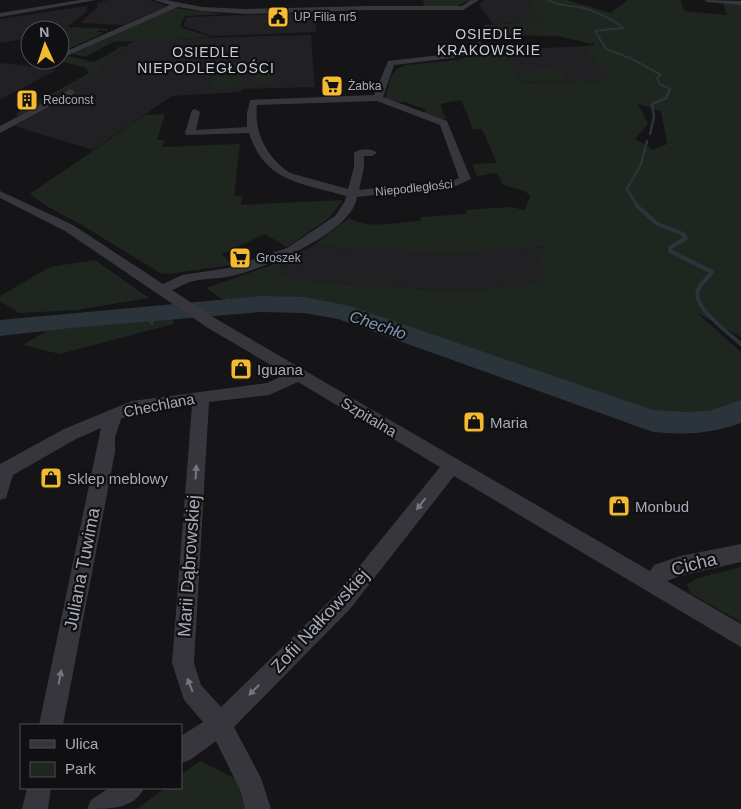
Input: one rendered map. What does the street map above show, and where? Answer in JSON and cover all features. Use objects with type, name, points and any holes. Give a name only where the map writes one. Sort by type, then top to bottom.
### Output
[{"type":"street","points":[[0,15],[48,3],[93,0]]},
{"type":"street","points":[[157,0],[225,12],[311,6],[463,8],[476,0]]},
{"type":"street","points":[[707,0],[741,3]]},
{"type":"street","points":[[70,53],[177,5]]},
{"type":"street","points":[[378,98],[391,63],[460,55],[480,44]]},
{"type":"street","points":[[0,130],[70,92]]},
{"type":"street","name":"Niepodległości","points":[[378,98],[444,123],[465,179],[456,183],[352,194],[295,178],[278,171],[253,130],[253,102],[378,98]]},
{"type":"street","points":[[194,112],[190,133],[253,130]]},
{"type":"street","name":"Niepodległości","points":[[162,290],[187,278],[230,272],[291,251],[312,238],[339,218],[351,201],[359,168],[359,153],[372,153]]},
{"type":"street","name":"Szpitalna","points":[[0,194],[69,228],[213,324],[741,636]]},
{"type":"street","name":"Chechlana","points":[[3,472],[70,434],[132,407],[269,389],[299,375]]},
{"type":"street","name":"Marii Dąbrowskiej","points":[[201,397],[183,663],[192,692],[220,724]]},
{"type":"street","name":"Juliana Tuwima","points":[[51,724],[114,414]]},
{"type":"street","name":"Zofii Nałkowskiej","points":[[182,751],[220,724],[343,602],[451,466]]},
{"type":"street","points":[[0,492],[3,472]]},
{"type":"street","name":"Cicha","points":[[654,585],[661,572],[680,566],[741,554]]},
{"type":"street","points":[[220,724],[252,787],[258,809]]},
{"type":"street","points":[[36,809],[40,789]]},
{"type":"street","points":[[100,809],[129,789]]},
{"type":"shaded area","points":[[108,0],[149,0],[167,6],[123,25],[80,23],[97,8],[97,3]]},
{"type":"shaded area","points":[[484,0],[527,0],[543,20],[527,23],[493,24],[479,5]]},
{"type":"shaded area","points":[[87,6],[87,11],[70,25],[70,20],[20,20],[20,40],[0,43],[0,19]]},
{"type":"shaded area","points":[[314,13],[317,32],[213,36],[183,26],[187,17]]},
{"type":"shaded area","points":[[311,35],[315,87],[242,89],[241,92],[172,96],[93,150],[14,126],[72,94],[64,90],[101,70],[103,65],[134,40]]},
{"type":"shaded area","points":[[584,46],[610,80],[521,83],[502,50]]},
{"type":"shaded area","points":[[0,64],[20,65],[20,70],[56,70],[0,100]]},
{"type":"shaded area","points":[[314,245],[336,248],[454,253],[546,247],[545,275],[538,284],[460,291],[335,284],[279,276],[280,262]]},
{"type":"green space","points":[[423,0],[471,0],[457,6],[424,6]]},
{"type":"green space","points":[[527,0],[567,0],[611,13],[627,0],[681,0],[684,11],[727,15],[723,3],[741,4],[741,337],[697,313],[741,352],[741,407],[705,418],[669,419],[644,416],[639,408],[333,305],[279,298],[223,300],[206,288],[280,262],[280,276],[335,284],[460,291],[538,284],[545,275],[537,255],[545,247],[454,253],[336,248],[314,245],[349,218],[365,224],[384,224],[421,221],[421,217],[467,214],[466,210],[510,207],[525,210],[530,196],[525,191],[503,185],[497,173],[477,176],[472,164],[497,163],[482,129],[473,129],[461,100],[440,104],[446,120],[424,113],[427,110],[405,102],[395,102],[385,98],[391,77],[400,67],[458,60],[482,52],[478,51],[482,45],[487,49],[502,50],[521,83],[609,80],[584,46],[594,45],[593,40],[592,44],[558,36],[489,35],[483,25],[527,23],[542,20]],"holes":[[[638,104],[661,111],[667,144],[653,150],[635,139],[648,124]]]},
{"type":"green space","points":[[175,8],[223,14],[185,16],[180,25],[183,28],[211,37],[113,42],[85,57],[72,54]]},
{"type":"green space","points":[[73,27],[108,29],[108,31],[98,30],[104,33],[70,48],[70,30]]},
{"type":"green space","points":[[126,46],[103,65],[101,70],[22,115],[16,116],[17,113],[89,73],[86,68],[70,64],[70,56],[94,62],[118,49],[114,48]]},
{"type":"green space","points":[[243,64],[241,86],[211,87],[215,65]]},
{"type":"green space","points":[[273,65],[273,83],[251,84],[252,66]]},
{"type":"green space","points":[[558,69],[565,80],[523,81],[517,70]]},
{"type":"green space","points":[[165,114],[157,140],[165,140],[162,147],[240,144],[234,196],[242,196],[241,205],[343,200],[329,218],[287,247],[265,234],[222,254],[232,265],[168,274],[160,273],[85,227],[48,207],[30,194],[145,115]]},
{"type":"green space","points":[[95,260],[149,298],[76,310],[19,313],[0,301],[0,296],[50,267]]},
{"type":"green space","points":[[173,316],[173,324],[60,354],[23,345],[53,327]]},
{"type":"green space","points":[[741,567],[741,622],[690,593],[687,584],[698,578]]},
{"type":"green space","points":[[200,761],[236,779],[245,809],[137,809],[164,789],[182,789],[182,774]]},
{"type":"waterway","points":[[548,0],[561,5],[593,11],[620,25],[623,28],[595,31],[606,49],[632,59],[661,75],[657,78],[660,84],[670,89]]},
{"type":"waterway","points":[[650,134],[654,117],[652,104],[666,98],[670,89]]},
{"type":"waterway","points":[[638,207],[627,189],[641,164],[647,141]]},
{"type":"waterway","points":[[638,207],[656,223],[683,234],[686,238],[670,248],[670,251],[712,272],[698,291],[701,305],[713,320],[741,344]]},
{"type":"waterway","name":"Chechło","points":[[246,305],[247,299]]},
{"type":"waterway","name":"Chechło","points":[[228,300],[228,307]]},
{"type":"waterway","name":"Chechło","points":[[0,328],[261,304],[304,305],[342,312],[653,421],[675,423],[709,422],[741,411]]},
{"type":"waterway","points":[[149,314],[152,323]]},
{"type":"place","name":"UP Filia nr5","points":[[278,17]]},
{"type":"place","name":"Żabka","points":[[332,86]]},
{"type":"place","name":"Redconst","points":[[27,100]]},
{"type":"place","name":"Groszek","points":[[240,258]]},
{"type":"place","name":"Iguana","points":[[241,369]]},
{"type":"place","name":"Maria","points":[[474,422]]},
{"type":"place","name":"Sklep meblowy","points":[[51,478]]},
{"type":"place","name":"Monbud","points":[[619,506]]},
{"type":"district","name":"OSIEDLE KRAKOWSKIE","points":[[489,42]]},
{"type":"district","name":"OSIEDLE NIEPODLEGŁOŚCI","points":[[206,60]]}]
